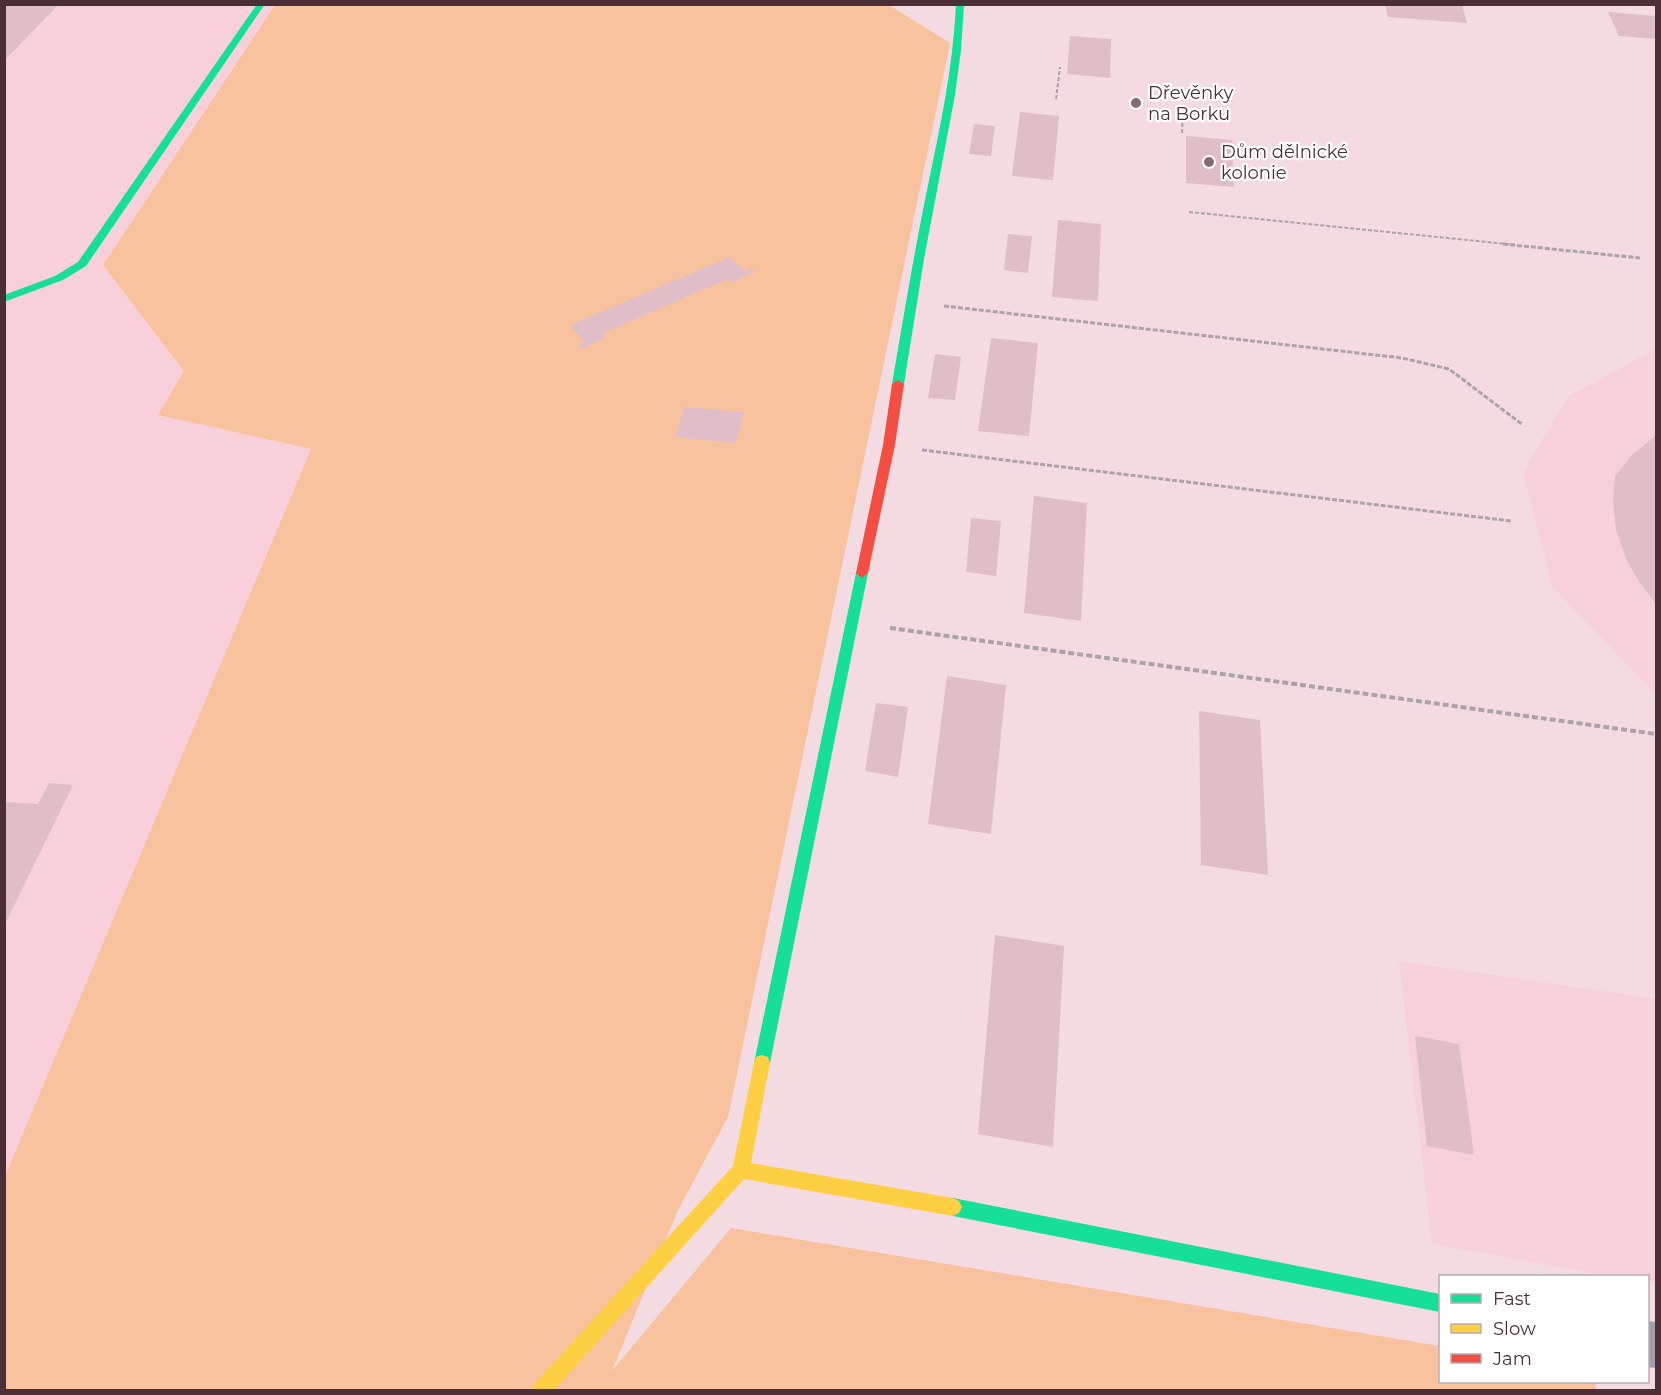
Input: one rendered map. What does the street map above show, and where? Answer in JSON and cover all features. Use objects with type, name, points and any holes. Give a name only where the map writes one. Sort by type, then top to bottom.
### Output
[{"type":"street","points":[[4,299],[59,278],[82,264],[261,4]]},
{"type":"street","points":[[542,1390],[741,1170],[889,446],[910,303],[952,90],[959,46],[960,4]]},
{"type":"street","points":[[741,1170],[952,1207],[1439,1303]]},
{"type":"path","points":[[1056,99],[1060,67]]},
{"type":"path","points":[[1182,133],[1183,111]]},
{"type":"path","points":[[1190,212],[1640,258]]},
{"type":"path","points":[[910,303],[1402,358],[1449,369],[1523,424]]},
{"type":"path","points":[[889,446],[1511,521]]},
{"type":"path","points":[[851,623],[1656,734]]},
{"type":"shaded area","points":[[5,5],[275,5],[103,265],[185,371],[158,415],[311,449],[5,1176]]},
{"type":"shaded area","points":[[275,5],[889,5],[950,43],[728,1117],[677,1212],[612,1371],[731,1228],[1439,1346],[1439,1383],[1595,1383],[1596,1390],[5,1390],[5,1176],[311,449],[158,415],[184,371],[103,265]]},
{"type":"shaded area","points":[[1656,349],[1656,695],[1552,586],[1524,476],[1529,461],[1569,396]]},
{"type":"shaded area","points":[[1399,961],[1656,999],[1656,1285],[1649,1283],[1649,1275],[1604,1275],[1432,1244]]},
{"type":"building","points":[[4,4],[59,4],[4,61]]},
{"type":"building","points":[[1385,4],[1462,4],[1467,23],[1388,17]]},
{"type":"building","points":[[1608,12],[1656,16],[1656,39],[1619,36]]},
{"type":"building","points":[[1070,36],[1111,39],[1110,78],[1067,74]]},
{"type":"building","points":[[1020,112],[1059,116],[1053,180],[1012,176]]},
{"type":"building","points":[[974,124],[995,126],[991,156],[969,154]]},
{"type":"building","name":"Dům dělnické kolonie","points":[[1186,136],[1232,140],[1234,187],[1186,183]]},
{"type":"building","points":[[1058,220],[1101,224],[1098,301],[1052,297]]},
{"type":"building","points":[[1008,234],[1032,236],[1028,273],[1004,270]]},
{"type":"building","points":[[730,257],[745,271],[751,268],[755,272],[733,282],[728,279],[603,333],[606,338],[581,349],[577,345],[584,342],[570,325]]},
{"type":"building","points":[[991,338],[1038,343],[1029,436],[978,431]]},
{"type":"building","points":[[935,354],[961,357],[955,400],[928,398]]},
{"type":"building","points":[[684,407],[744,412],[736,443],[675,437]]},
{"type":"building","points":[[1656,435],[1656,604],[1627,561],[1616,530],[1613,501],[1615,476],[1632,455]]},
{"type":"building","points":[[1034,496],[1087,503],[1081,621],[1024,613]]},
{"type":"building","points":[[971,518],[1001,521],[996,576],[966,572]]},
{"type":"building","points":[[947,676],[1006,685],[991,834],[928,824]]},
{"type":"building","points":[[876,703],[908,707],[898,777],[865,771]]},
{"type":"building","points":[[1199,711],[1260,720],[1268,875],[1201,865]]},
{"type":"building","points":[[49,783],[73,785],[4,926],[4,802],[38,804]]},
{"type":"building","points":[[995,935],[1064,946],[1053,1147],[978,1134]]},
{"type":"building","points":[[1415,1036],[1459,1044],[1474,1155],[1427,1146]]},
{"type":"traffic: fast","points":[[4,299],[59,278],[82,264],[261,4]]},
{"type":"traffic: fast","points":[[898,384],[919,259],[951,95],[960,4]]},
{"type":"traffic: fast","points":[[762,1063],[862,573]]},
{"type":"traffic: fast","points":[[953,1207],[1439,1303]]},
{"type":"traffic: slow","points":[[542,1390],[741,1170],[762,1063]]},
{"type":"traffic: slow","points":[[741,1170],[953,1207]]},
{"type":"traffic: jam","points":[[862,573],[889,445],[898,384]]},
{"type":"place","name":"Dřevěnky na Borku","points":[[1136,103]]},
{"type":"place","name":"Dům dělnické kolonie","points":[[1209,162]]}]
